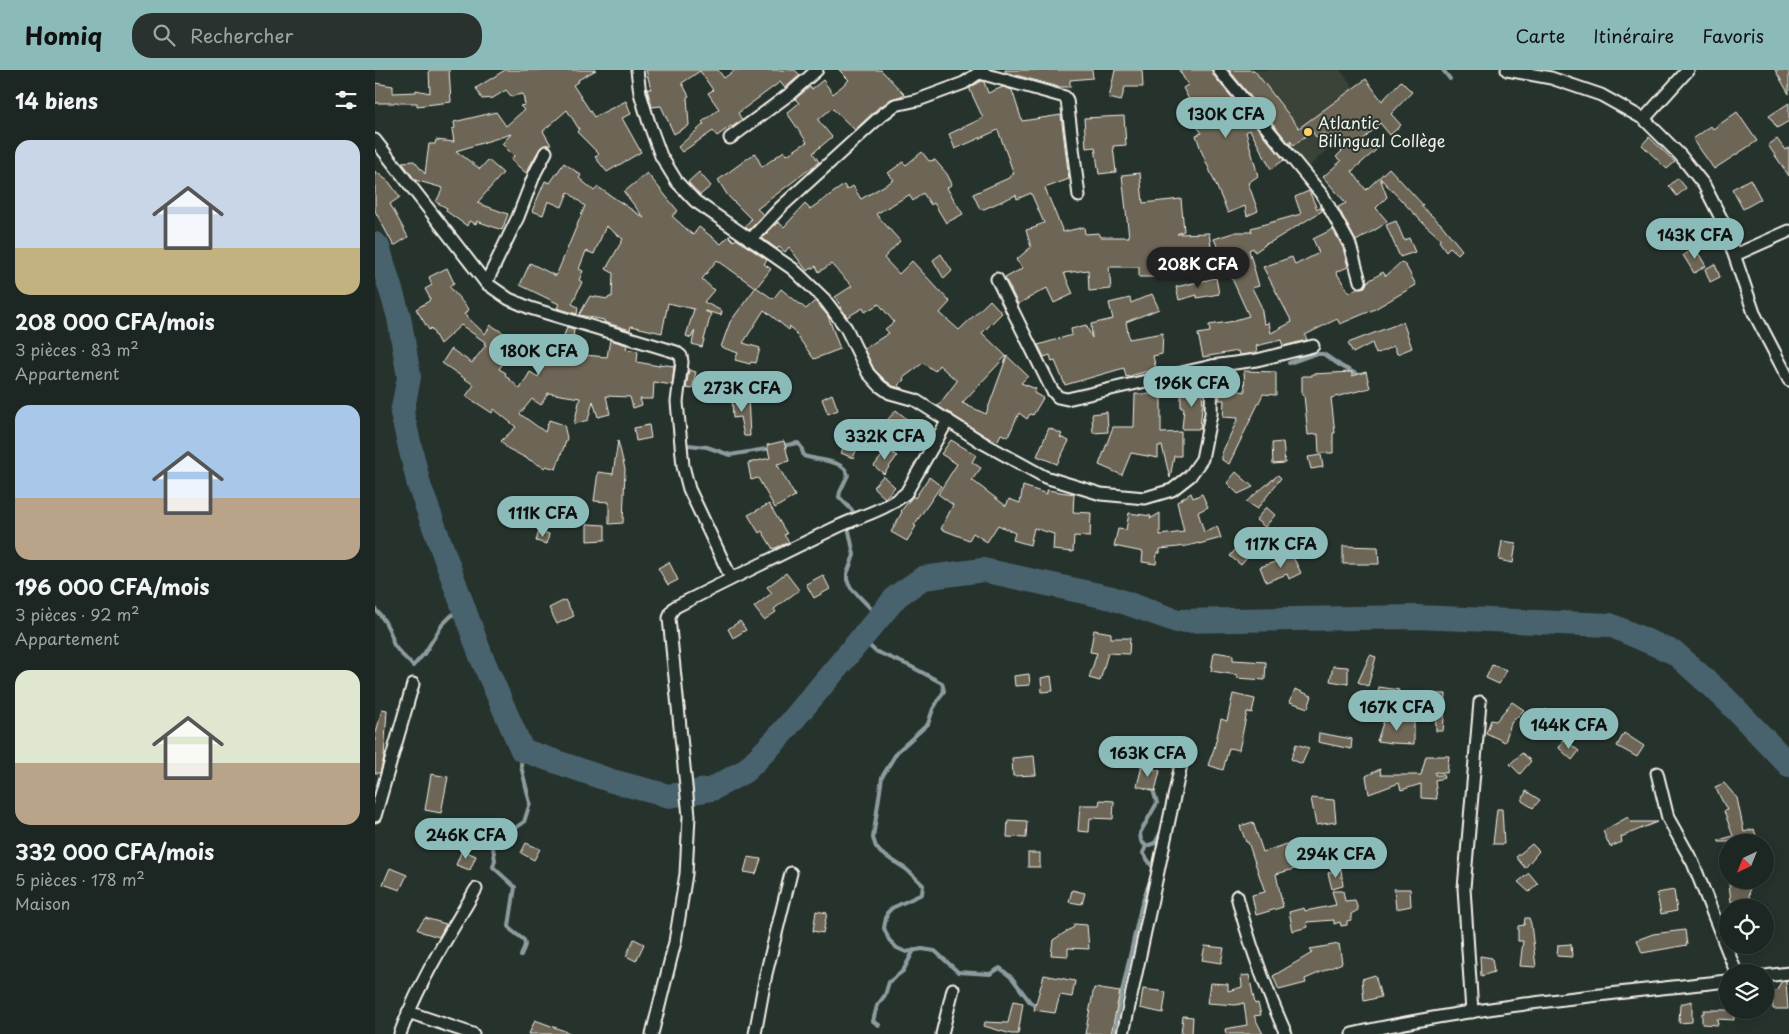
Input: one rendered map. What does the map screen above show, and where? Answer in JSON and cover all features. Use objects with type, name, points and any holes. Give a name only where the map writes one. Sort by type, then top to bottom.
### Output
[{"type":"street","points":[[637,70],[640,93],[661,156],[677,182],[695,202],[793,269],[825,300],[846,328],[868,373],[880,386],[890,393],[915,400],[983,443],[1045,477],[1101,494],[1145,498],[1172,490],[1190,476],[1201,459],[1211,414],[1212,366]]},
{"type":"street","points":[[730,138],[791,93],[817,70]]},
{"type":"street","points":[[1219,70],[1323,196],[1350,244],[1360,281]]},
{"type":"street","points":[[1507,70],[1551,78],[1601,94],[1644,119],[1680,155],[1704,184],[1723,222],[1755,313],[1789,380]]},
{"type":"street","points":[[1644,119],[1688,70]]},
{"type":"street","points":[[750,240],[781,207],[895,105],[941,92],[964,83],[981,72],[1065,97],[1067,100],[1079,196]]},
{"type":"street","points":[[375,140],[486,283],[509,299],[530,308],[676,352],[681,356],[682,362],[677,402],[683,466],[689,489],[731,578]]},
{"type":"street","points":[[486,283],[518,217],[535,173],[546,152]]},
{"type":"street","points":[[1735,255],[1789,231]]},
{"type":"street","points":[[997,279],[1052,390],[1058,397],[1067,399],[1212,366],[1257,360],[1313,346]]},
{"type":"street","points":[[652,1034],[675,942],[686,874],[689,816],[669,618],[671,612],[675,607],[731,578],[862,515],[890,505],[906,493],[948,420]]},
{"type":"street","points":[[375,816],[413,684]]},
{"type":"street","points":[[1472,1012],[1464,888],[1480,702]]},
{"type":"street","points":[[1123,1034],[1185,746]]},
{"type":"street","points":[[1657,774],[1668,818],[1693,863],[1734,964]]},
{"type":"street","points":[[755,1034],[766,974],[791,873]]},
{"type":"street","points":[[400,1034],[431,963],[476,888]]},
{"type":"street","points":[[1237,896],[1263,983],[1286,1034]]},
{"type":"street","points":[[1774,975],[1789,974]]},
{"type":"street","points":[[1352,1034],[1403,1022],[1512,1006],[1719,982]]},
{"type":"street","points":[[942,1034],[953,990]]},
{"type":"street","points":[[408,1012],[473,1034]]},
{"type":"shaded area","name":"Atlantic Bilingual Collège","points":[[1221,70],[1340,70],[1370,107],[1304,172]]},
{"type":"building","points":[[429,70],[449,70],[451,102],[417,106],[417,103],[375,103],[375,83],[393,86],[393,93],[416,92],[416,90],[430,93]]},
{"type":"building","points":[[505,70],[596,70],[573,85],[594,117],[626,101],[631,114],[622,118],[641,152],[607,172],[595,157],[599,154],[577,132],[579,129],[567,110],[543,131],[551,145],[545,145],[540,148],[526,173],[511,160],[514,156],[502,144],[511,134],[456,151],[480,169],[488,160],[503,173],[477,203],[508,214],[502,230],[477,221],[476,224],[469,221],[467,226],[446,211],[447,208],[436,202],[443,188],[415,180],[402,162],[414,161],[425,174],[429,144],[435,144],[436,140],[454,142],[452,129],[455,128],[454,122],[496,112],[506,126],[524,110],[520,106],[525,105],[523,94],[511,96],[506,90],[493,98],[482,99],[476,88]]},
{"type":"building","points":[[646,70],[718,70],[724,78],[735,70],[795,70],[800,75],[785,88],[780,82],[738,113],[742,120],[732,127],[717,136],[713,131],[682,152],[678,147],[704,124],[702,122],[719,109],[708,93],[713,90],[700,71],[682,83],[689,96],[687,97],[689,125],[674,134],[661,106],[652,107],[647,89],[651,89]]},
{"type":"building","points":[[839,70],[881,70],[904,94],[880,106],[855,130],[832,108],[818,120],[832,137],[813,153],[819,162],[757,209],[764,215],[749,230],[745,227],[751,219],[728,196],[718,180],[755,153],[762,167],[784,151],[787,155],[807,142],[787,113],[799,103],[795,99],[810,87],[812,89],[823,80],[833,94],[849,80]]},
{"type":"building","points":[[1005,70],[1092,70],[1093,78],[1070,80],[1070,87],[1059,87],[1005,72]]},
{"type":"building","points":[[1115,70],[1142,70],[1143,87],[1125,87],[1121,101],[1109,98]]},
{"type":"building","points":[[1179,70],[1212,70],[1213,75],[1284,160],[1271,169],[1250,130],[1246,132],[1258,176],[1248,183],[1258,211],[1247,216],[1245,206],[1228,213],[1196,135],[1202,133],[1190,118],[1192,117],[1189,110],[1193,107],[1183,88],[1188,85]]},
{"type":"building","points":[[1229,70],[1254,70],[1299,128],[1366,79],[1382,101],[1401,81],[1412,92],[1391,114],[1401,125],[1390,135],[1380,123],[1363,140],[1376,150],[1352,171],[1366,190],[1389,168],[1423,205],[1421,206],[1441,224],[1462,250],[1458,254],[1450,247],[1446,251],[1439,241],[1441,239],[1380,178],[1387,197],[1376,208],[1387,221],[1356,241],[1338,207],[1346,203],[1323,177],[1341,161],[1336,157],[1342,151],[1323,133],[1316,137],[1312,131],[1294,145],[1290,141],[1292,147]]},
{"type":"building","points":[[1775,70],[1789,70],[1789,94]]},
{"type":"building","points":[[981,81],[984,82],[988,93],[1003,87],[1012,90],[1022,121],[1061,115],[1069,179],[1045,188],[1063,232],[1084,227],[1085,234],[1099,233],[1101,237],[1129,237],[1122,175],[1140,173],[1143,203],[1181,199],[1184,231],[1177,234],[1209,233],[1216,277],[1213,278],[1201,251],[1163,252],[1162,277],[1139,277],[1139,267],[1109,267],[1111,289],[1089,291],[1088,270],[1064,273],[1073,294],[1054,303],[1047,288],[1018,304],[1005,278],[1023,268],[1016,260],[1031,247],[1026,230],[1044,223],[1031,193],[1017,199],[1016,195],[980,209],[973,194],[1014,174],[998,130],[955,149],[949,134],[983,118],[970,90],[970,88]]},
{"type":"building","points":[[1789,103],[1789,121],[1777,128],[1769,116]]},
{"type":"building","points":[[1737,112],[1757,141],[1714,169],[1693,139],[1711,126],[1713,129]]},
{"type":"building","points":[[1124,116],[1126,145],[1113,146],[1116,172],[1099,174],[1095,147],[1086,148],[1084,118]]},
{"type":"building","points":[[1649,137],[1675,162],[1667,169],[1642,145]]},
{"type":"building","points":[[1777,139],[1785,150],[1789,148],[1789,176],[1768,145]]},
{"type":"building","points":[[922,152],[929,161],[935,160],[947,174],[952,184],[947,188],[963,214],[946,223],[934,203],[931,205],[923,193],[913,201],[909,195],[876,214],[900,241],[884,258],[899,274],[912,261],[950,302],[940,313],[959,330],[990,300],[1002,313],[982,333],[1006,356],[962,403],[986,414],[1007,356],[1028,376],[1021,383],[1036,389],[1034,393],[1043,398],[1033,415],[1030,414],[1027,419],[1019,413],[1008,437],[1001,434],[998,440],[987,437],[938,406],[957,381],[939,365],[935,371],[923,363],[903,378],[904,380],[898,385],[904,389],[893,386],[885,380],[874,369],[864,349],[889,333],[885,329],[894,322],[879,304],[865,312],[863,308],[847,317],[835,297],[852,286],[831,264],[819,272],[816,266],[807,271],[789,247],[785,252],[779,247],[777,249],[762,238],[778,222],[784,227],[805,204],[810,209],[844,185],[847,190],[853,186],[861,199],[894,180],[888,173],[903,162],[906,165]]},
{"type":"building","points":[[564,163],[581,175],[579,178],[594,191],[598,187],[644,218],[624,192],[647,173],[678,211],[672,216],[693,235],[699,227],[721,244],[729,236],[734,241],[736,239],[767,260],[764,264],[771,269],[756,288],[717,260],[702,279],[714,290],[704,302],[722,311],[721,315],[705,311],[711,314],[702,347],[692,344],[695,330],[691,338],[686,336],[694,309],[668,303],[662,333],[631,326],[630,330],[604,322],[604,320],[579,315],[590,296],[608,299],[612,297],[613,273],[606,269],[623,239],[606,226],[594,254],[586,251],[579,269],[583,271],[579,280],[582,282],[572,304],[578,307],[577,314],[557,308],[559,304],[520,285],[530,263],[556,276],[585,206],[568,192],[562,207],[548,201],[543,215],[532,211],[545,181],[550,183]]},
{"type":"building","points":[[375,171],[389,182],[400,197],[390,204],[408,237],[394,246],[375,211]]},
{"type":"building","points":[[699,172],[711,186],[700,195],[688,182]]},
{"type":"building","points":[[1678,178],[1686,188],[1677,196],[1669,186]]},
{"type":"building","points":[[1750,179],[1761,199],[1743,209],[1732,189]]},
{"type":"building","points":[[1309,191],[1317,209],[1321,208],[1322,211],[1265,244],[1255,252],[1253,248],[1249,250],[1259,286],[1252,288],[1261,306],[1264,324],[1269,323],[1271,333],[1292,322],[1263,267],[1292,257],[1295,265],[1319,253],[1313,239],[1333,229],[1343,248],[1348,267],[1336,272],[1349,293],[1357,288],[1365,287],[1367,282],[1383,272],[1386,276],[1401,262],[1406,266],[1416,285],[1373,310],[1340,324],[1337,319],[1305,335],[1307,340],[1283,346],[1281,340],[1256,346],[1256,353],[1239,355],[1238,351],[1203,357],[1198,334],[1210,332],[1209,325],[1235,321],[1249,316],[1214,239],[1236,232],[1252,232],[1251,228],[1301,214],[1295,197]]},
{"type":"building","points":[[1396,221],[1404,240],[1409,238],[1415,252],[1400,257],[1386,225]]},
{"type":"building","points":[[1695,248],[1706,266],[1694,273],[1683,255]]},
{"type":"building","points":[[941,254],[952,271],[944,279],[933,260]]},
{"type":"building","points":[[1715,264],[1720,277],[1710,282],[1705,269]]},
{"type":"building","points":[[447,268],[454,283],[449,286],[469,310],[464,314],[485,334],[491,325],[505,334],[496,348],[498,349],[496,352],[506,359],[499,369],[506,373],[505,375],[520,389],[530,372],[538,377],[547,351],[558,353],[567,327],[574,329],[573,339],[586,343],[584,355],[607,357],[610,340],[627,345],[626,349],[638,351],[637,362],[659,366],[659,364],[674,366],[672,385],[654,382],[653,399],[640,399],[642,405],[633,408],[630,397],[606,396],[610,414],[598,417],[593,401],[588,420],[574,424],[580,398],[548,393],[541,405],[532,399],[520,414],[545,432],[549,420],[564,425],[567,438],[556,469],[546,466],[545,468],[507,448],[501,441],[516,427],[494,409],[492,413],[466,396],[474,385],[442,363],[451,349],[472,363],[486,345],[484,344],[485,342],[461,325],[440,344],[431,328],[429,330],[416,309],[429,301],[430,298],[425,289],[432,285],[429,277]]},
{"type":"building","points":[[1216,278],[1219,294],[1197,298],[1197,295],[1179,300],[1176,287]]},
{"type":"building","points":[[756,287],[773,299],[781,289],[806,309],[815,301],[828,316],[840,349],[814,359],[790,326],[789,330],[764,310],[743,343],[760,348],[756,363],[751,362],[750,364],[735,360],[738,353],[721,347],[730,322]]},
{"type":"building","points":[[1152,294],[1159,309],[1126,322],[1129,339],[1163,333],[1162,354],[1153,356],[1156,369],[1126,377],[1124,368],[1065,385],[1055,361],[1052,362],[1050,355],[1044,357],[1038,345],[1072,335],[1071,329],[1086,325],[1092,338],[1091,324],[1113,319],[1109,303],[1130,298],[1131,303]]},
{"type":"building","points":[[1403,322],[1412,348],[1397,354],[1394,346],[1376,354],[1372,343],[1353,353],[1348,343]]},
{"type":"building","points":[[689,370],[696,372],[692,389],[686,388]]},
{"type":"building","points":[[1244,371],[1276,372],[1276,395],[1263,394],[1229,464],[1222,460],[1222,453],[1238,418],[1223,417],[1224,400],[1219,400],[1222,387],[1245,392]]},
{"type":"building","points":[[1352,372],[1352,376],[1366,372],[1370,388],[1331,398],[1335,433],[1333,433],[1333,453],[1319,453],[1318,434],[1308,435],[1304,395],[1302,395],[1302,376]]},
{"type":"building","points":[[1202,389],[1203,407],[1200,429],[1182,429],[1184,408],[1181,408],[1181,390]]},
{"type":"building","points":[[832,394],[838,410],[828,414],[822,399]]},
{"type":"building","points":[[1135,394],[1161,394],[1161,433],[1181,432],[1181,456],[1174,456],[1170,478],[1162,446],[1158,446],[1158,458],[1131,453],[1122,475],[1099,465],[1113,427],[1134,427]]},
{"type":"building","points":[[748,397],[750,436],[744,436],[740,417],[733,418],[732,398]]},
{"type":"building","points":[[896,410],[913,424],[899,439],[883,425]]},
{"type":"building","points":[[1107,412],[1108,432],[1093,433],[1092,414]]},
{"type":"building","points":[[649,425],[651,438],[636,441],[634,428]]},
{"type":"building","points":[[1049,428],[1062,434],[1060,437],[1069,441],[1057,464],[1037,456]]},
{"type":"building","points":[[850,434],[861,439],[853,458],[841,453]]},
{"type":"building","points":[[951,440],[976,455],[972,462],[981,468],[972,480],[1006,506],[1009,499],[1020,503],[1023,486],[1047,494],[1047,490],[1074,494],[1073,512],[1091,513],[1090,537],[1074,536],[1073,552],[1053,550],[1054,534],[1034,528],[1030,545],[1013,540],[1015,533],[998,525],[987,542],[973,533],[969,540],[941,529],[953,505],[938,494],[957,464],[941,454]]},
{"type":"building","points":[[618,441],[625,469],[623,523],[609,524],[609,502],[594,501],[598,472],[613,474]]},
{"type":"building","points":[[784,441],[789,461],[777,464],[795,496],[775,508],[758,478],[751,480],[748,463],[770,458],[767,445]]},
{"type":"building","points":[[1283,442],[1285,463],[1273,464],[1272,443]]},
{"type":"building","points":[[887,449],[897,456],[884,474],[874,466]]},
{"type":"building","points":[[1321,455],[1323,467],[1311,469],[1308,457]]},
{"type":"building","points":[[1236,472],[1253,487],[1238,494],[1227,483]]},
{"type":"building","points":[[1278,475],[1281,478],[1257,509],[1246,502]]},
{"type":"building","points":[[883,476],[895,487],[885,498],[873,487]]},
{"type":"building","points":[[929,477],[941,486],[914,525],[916,526],[907,541],[891,532],[901,511],[913,496],[915,498]]},
{"type":"building","points":[[1191,493],[1193,498],[1202,494],[1208,507],[1198,512],[1204,532],[1217,526],[1221,538],[1199,544],[1160,549],[1160,553],[1157,553],[1156,564],[1142,562],[1143,552],[1114,546],[1118,529],[1126,530],[1129,513],[1151,516],[1150,519],[1160,513],[1160,535],[1184,532],[1177,502]]},
{"type":"building","points":[[769,504],[787,534],[784,535],[789,542],[773,549],[762,531],[759,533],[748,515]]},
{"type":"building","points":[[1266,507],[1275,515],[1265,527],[1256,520]]},
{"type":"building","points":[[587,524],[605,525],[605,540],[587,541]]},
{"type":"building","points":[[1253,529],[1265,537],[1241,565],[1230,556]]},
{"type":"building","points":[[539,531],[549,534],[547,544],[536,541]]},
{"type":"building","points":[[1502,541],[1516,543],[1513,563],[1499,560]]},
{"type":"building","points":[[1343,546],[1378,547],[1379,564],[1343,564]]},
{"type":"building","points":[[1291,553],[1301,573],[1289,579],[1287,574],[1266,582],[1260,567],[1281,560],[1280,558]]},
{"type":"building","points":[[669,562],[678,580],[668,585],[658,568]]},
{"type":"building","points":[[786,573],[799,590],[774,609],[776,612],[764,620],[754,607],[772,593],[767,587]]},
{"type":"building","points":[[823,575],[830,589],[814,598],[806,584]]},
{"type":"building","points":[[565,600],[574,616],[557,624],[549,608]]},
{"type":"building","points":[[740,621],[746,630],[733,638],[728,629]]},
{"type":"building","points":[[1094,630],[1111,633],[1111,638],[1130,638],[1129,654],[1108,653],[1100,681],[1089,678],[1097,653],[1090,652]]},
{"type":"building","points":[[1214,652],[1233,655],[1233,660],[1266,662],[1265,680],[1237,678],[1237,675],[1211,671]]},
{"type":"building","points":[[1370,655],[1376,657],[1368,686],[1358,682]]},
{"type":"building","points":[[1492,665],[1507,670],[1499,684],[1486,678]]},
{"type":"building","points":[[1333,666],[1348,667],[1348,684],[1330,681]]},
{"type":"building","points":[[1029,674],[1030,685],[1015,686],[1014,676]]},
{"type":"building","points":[[1051,676],[1053,691],[1042,692],[1041,678]]},
{"type":"building","points":[[1379,687],[1399,690],[1393,708],[1376,703]]},
{"type":"building","points":[[1295,689],[1312,696],[1308,708],[1290,702]]},
{"type":"building","points":[[1233,694],[1255,699],[1252,713],[1247,712],[1239,750],[1229,748],[1223,770],[1208,765],[1221,719],[1227,721]]},
{"type":"building","points":[[1435,694],[1446,694],[1443,731],[1436,731]]},
{"type":"building","points":[[1512,702],[1524,710],[1511,723],[1505,742],[1486,733],[1491,720],[1496,721]]},
{"type":"building","points":[[382,709],[387,710],[384,757],[380,773],[375,773],[375,737]]},
{"type":"building","points":[[1546,709],[1559,721],[1545,735],[1532,724]]},
{"type":"building","points":[[1384,720],[1414,720],[1414,744],[1377,741]]},
{"type":"building","points":[[1319,733],[1352,739],[1351,749],[1318,742]]},
{"type":"building","points":[[1624,733],[1644,746],[1637,757],[1617,746]]},
{"type":"building","points":[[1563,739],[1579,751],[1572,760],[1559,748]]},
{"type":"building","points":[[1296,744],[1309,748],[1302,764],[1291,759]]},
{"type":"building","points":[[1522,753],[1531,761],[1520,774],[1510,764]]},
{"type":"building","points":[[1034,756],[1036,775],[1013,776],[1012,758]]},
{"type":"building","points":[[1426,756],[1449,756],[1447,773],[1435,772],[1435,775],[1443,775],[1444,778],[1435,780],[1437,799],[1421,798],[1421,784],[1401,790],[1399,783],[1369,794],[1366,776],[1380,769],[1381,775],[1421,775]]},
{"type":"building","points":[[1142,766],[1160,771],[1155,791],[1137,786]]},
{"type":"building","points":[[431,774],[448,777],[441,813],[425,810]]},
{"type":"building","points":[[1724,783],[1737,798],[1744,832],[1754,829],[1756,834],[1732,834],[1724,811],[1727,810],[1715,787]]},
{"type":"building","points":[[1526,791],[1540,800],[1533,808],[1522,801]]},
{"type":"building","points":[[1311,798],[1334,800],[1336,822],[1316,825]]},
{"type":"building","points":[[1100,800],[1114,801],[1113,819],[1090,818],[1089,832],[1078,831],[1080,805],[1099,805]]},
{"type":"building","points":[[1497,809],[1502,809],[1504,844],[1493,844]]},
{"type":"building","points":[[1628,817],[1631,822],[1657,822],[1621,837],[1622,842],[1610,847],[1603,831]]},
{"type":"building","points":[[1008,820],[1027,821],[1026,838],[1007,837]]},
{"type":"building","points":[[1253,822],[1263,852],[1289,843],[1298,868],[1276,874],[1283,907],[1256,915],[1252,895],[1265,892],[1248,842],[1246,842],[1240,826]]},
{"type":"building","points":[[526,843],[540,849],[534,860],[521,853]]},
{"type":"building","points":[[1532,844],[1539,851],[1525,868],[1516,857]]},
{"type":"building","points":[[462,850],[476,856],[470,870],[456,865]]},
{"type":"building","points":[[1028,853],[1040,853],[1040,867],[1028,867]]},
{"type":"building","points":[[748,857],[761,859],[756,874],[744,872]]},
{"type":"building","points":[[390,868],[407,875],[400,890],[383,884]]},
{"type":"building","points":[[1341,869],[1343,886],[1332,889],[1328,873]]},
{"type":"building","points":[[1529,873],[1538,884],[1529,892],[1518,882]]},
{"type":"building","points":[[1394,889],[1410,889],[1411,906],[1396,909]]},
{"type":"building","points":[[1730,889],[1750,889],[1749,899],[1731,899]]},
{"type":"building","points":[[1072,890],[1085,893],[1082,904],[1069,902]]},
{"type":"building","points":[[1674,890],[1677,911],[1661,914],[1657,893]]},
{"type":"building","points":[[1332,891],[1343,891],[1345,901],[1355,900],[1358,910],[1351,914],[1351,920],[1347,921],[1347,925],[1341,926],[1340,922],[1334,924],[1334,920],[1307,922],[1308,927],[1293,931],[1289,912],[1304,908],[1305,911],[1336,905]]},
{"type":"building","points":[[816,911],[827,913],[823,933],[813,931]]},
{"type":"building","points":[[425,918],[446,924],[439,937],[417,929]]},
{"type":"building","points":[[1525,918],[1529,918],[1531,924],[1536,967],[1520,966],[1523,941],[1518,941],[1518,926],[1524,925]]},
{"type":"building","points":[[1074,924],[1087,925],[1089,949],[1068,948],[1068,956],[1051,955],[1053,940],[1074,927]]},
{"type":"building","points":[[1685,930],[1687,945],[1642,953],[1637,940],[1653,934]]},
{"type":"building","points":[[634,939],[644,944],[636,961],[626,956]]},
{"type":"building","points":[[1339,944],[1342,963],[1305,979],[1306,983],[1279,990],[1273,976],[1312,953],[1310,949]]},
{"type":"building","points":[[1571,944],[1572,957],[1557,956],[1558,945]]},
{"type":"building","points":[[1205,946],[1224,948],[1221,963],[1202,960]]},
{"type":"building","points":[[1480,956],[1492,958],[1494,972],[1481,976]]},
{"type":"building","points":[[1044,975],[1075,981],[1072,997],[1060,995],[1055,1013],[1034,1010]]},
{"type":"building","points":[[1249,975],[1255,1004],[1258,1003],[1261,1015],[1254,1016],[1263,1034],[1226,1034],[1225,1029],[1247,1025],[1244,1003],[1236,1005],[1207,1003],[1210,983],[1228,984],[1228,991],[1242,987],[1241,976]]},
{"type":"building","points":[[1375,975],[1381,997],[1364,1001],[1362,979]]},
{"type":"building","points":[[1786,981],[1788,1009],[1774,1009],[1774,992],[1781,982]]},
{"type":"building","points":[[1094,988],[1120,992],[1111,1034],[1085,1034]]},
{"type":"building","points":[[1143,989],[1166,992],[1163,1013],[1140,1008]]},
{"type":"building","points":[[1013,1001],[1023,1003],[1018,1034],[1011,1034],[984,1026],[985,1022],[1008,1023]]},
{"type":"building","points":[[1692,1001],[1692,1022],[1679,1023],[1680,1004]]},
{"type":"building","points":[[1704,1010],[1719,1010],[1719,1019],[1734,1020],[1717,1019],[1718,1025],[1702,1024],[1702,1013],[1704,1013]]},
{"type":"building","points":[[1183,1016],[1193,1017],[1192,1034],[1181,1034]]},
{"type":"building","points":[[535,1020],[570,1033],[570,1034],[529,1034]]},
{"type":"waterway","points":[[1443,70],[1450,79]]},
{"type":"waterway","points":[[375,244],[378,247],[399,317],[409,377],[402,413],[419,485],[481,656],[522,750],[612,781],[669,796],[712,789],[745,771],[776,740],[897,596],[923,578],[983,570],[1112,598],[1177,621],[1416,617],[1610,625],[1675,653],[1725,698],[1789,765]]},
{"type":"waterway","points":[[1289,363],[1314,354],[1323,354]]},
{"type":"waterway","points":[[1325,355],[1362,377]]},
{"type":"waterway","points":[[683,442],[688,445],[707,447],[730,455],[772,448]]},
{"type":"waterway","points":[[781,446],[798,443],[804,456],[829,461],[841,466],[848,475],[839,497],[856,516]]},
{"type":"waterway","points":[[849,531],[854,555],[847,574],[847,580],[851,588],[879,617]]},
{"type":"waterway","points":[[375,609],[387,625],[393,644],[413,666],[424,654],[442,625],[463,604]]},
{"type":"waterway","points":[[861,638],[875,651],[910,666],[942,683],[944,691],[933,709],[928,724],[897,752],[882,777],[873,838],[876,847],[881,853],[906,869],[923,885],[922,894],[892,908],[887,913],[884,928],[889,940],[897,948],[906,952],[922,949],[935,951],[958,972],[990,974],[1000,968],[1012,978],[1030,1002],[1038,1007]]},
{"type":"waterway","points":[[521,956],[525,945],[524,940],[511,930],[509,926],[515,887],[493,867],[495,860],[492,842],[502,829],[514,829],[524,822],[530,803],[521,766],[522,750]]},
{"type":"waterway","points":[[1132,750],[1144,769]]},
{"type":"waterway","points":[[1146,846],[1141,841],[1140,833],[1157,803],[1152,787]]},
{"type":"waterway","points":[[1117,1014],[1141,907],[1154,869],[1143,853],[1146,846],[1155,843],[1162,830]]},
{"type":"waterway","points":[[879,1025],[873,1021],[877,1006],[885,995],[889,982],[903,971],[914,950]]},
{"type":"waterway","points":[[1114,1034],[1117,1016]]},
{"type":"place","name":"Atlantic Bilingual Collège","points":[[1308,132]]}]
